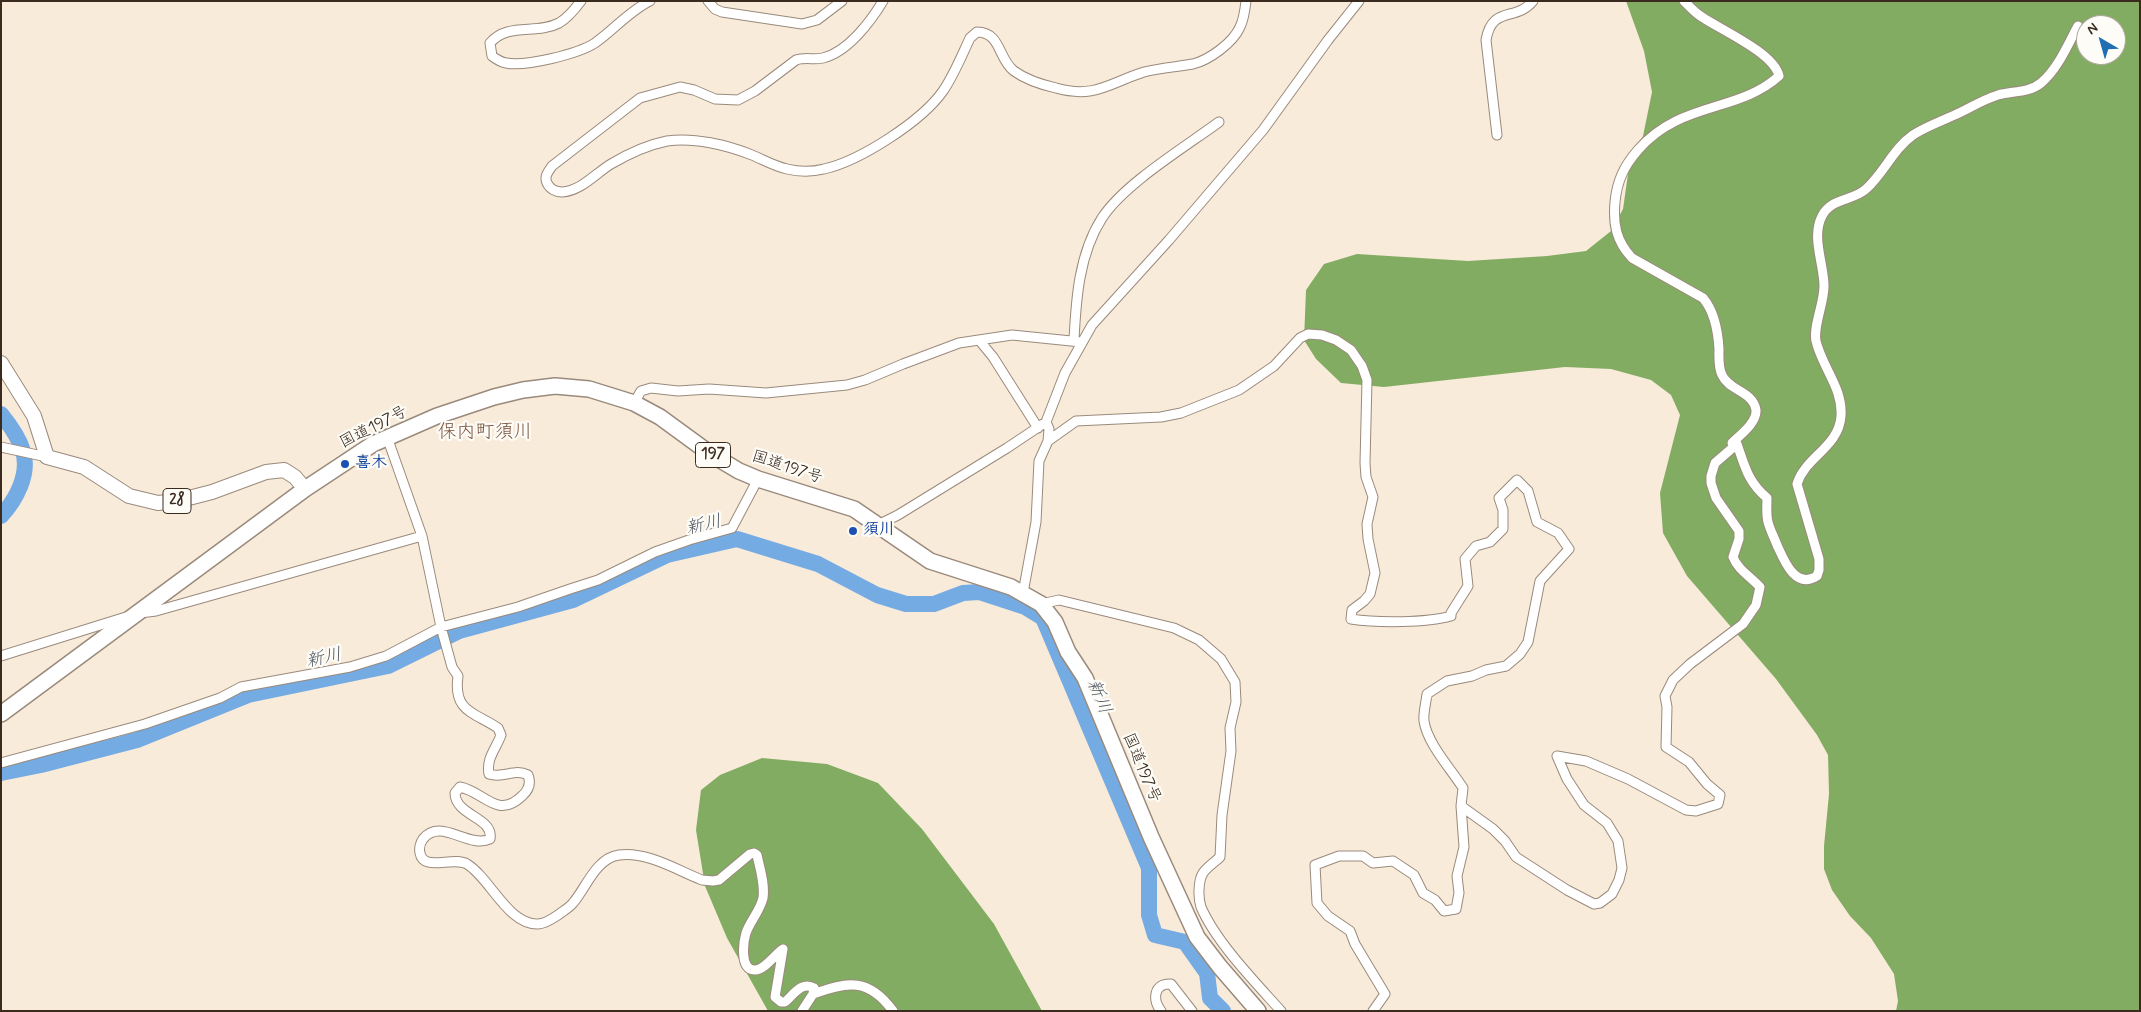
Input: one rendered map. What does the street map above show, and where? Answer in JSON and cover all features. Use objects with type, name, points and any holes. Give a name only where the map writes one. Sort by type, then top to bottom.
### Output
[{"type":"highway","name":"国道197号","points":[[1,714],[305,489],[349,459],[387,437],[445,413],[494,396],[555,386],[589,389],[634,403],[660,417],[712,455],[758,479],[854,509],[876,526],[930,561],[1023,593],[1041,604],[1055,622],[1068,652],[1085,678],[1151,837],[1198,937],[1220,967],[1258,1011]]},
{"type":"main road","points":[[1,363],[34,416],[44,456]]},
{"type":"main road","name":"28","points":[[44,456],[84,467],[129,496],[158,503],[177,501],[212,492],[266,472],[284,470],[295,477],[305,489]]},
{"type":"street","points":[[581,1],[568,16],[552,26],[500,33],[490,43],[492,56],[506,63],[516,63],[557,57],[584,48],[601,38],[623,19],[650,1]]},
{"type":"street","points":[[708,1],[715,9],[722,12],[802,24],[817,20],[842,1]]},
{"type":"street","points":[[883,1],[865,28],[836,52],[822,58],[802,58],[796,60],[746,97],[731,101],[714,99],[694,90],[680,87],[634,102],[604,128],[552,166],[547,173],[548,185],[554,190],[562,192],[571,190],[580,186],[611,164],[640,149],[666,141],[680,140],[726,146],[787,169],[799,171],[825,169],[855,158],[896,133],[919,116],[942,92],[970,38],[977,32],[991,35],[997,42],[1005,60],[1015,72],[1057,89],[1092,92],[1150,70],[1195,63],[1205,59],[1236,33],[1241,26],[1246,1]]},
{"type":"street","points":[[876,526],[898,515],[1042,425],[1078,341],[1169,240],[1263,130],[1317,54],[1359,1]]},
{"type":"street","points":[[1497,134],[1486,40],[1487,31],[1498,17],[1520,11],[1528,7],[1533,1]]},
{"type":"street","points":[[1684,1],[1700,16],[1768,59],[1777,70],[1779,76],[1769,85],[1733,100],[1678,118],[1647,139],[1630,159],[1622,173],[1617,187],[1613,218],[1615,230],[1624,250],[1632,258],[1704,298],[1711,307],[1718,338],[1719,369],[1722,378],[1745,394],[1753,402],[1756,410],[1754,419],[1732,443],[1737,444]]},
{"type":"street","points":[[1737,444],[1744,467],[1755,488],[1767,498],[1767,521],[1786,565],[1792,573],[1801,579],[1813,579],[1817,576],[1819,570],[1819,559],[1797,484],[1801,473],[1828,446],[1836,435],[1841,416],[1834,379],[1817,345],[1815,336],[1824,300],[1824,284],[1817,233],[1824,213],[1834,203],[1866,189],[1911,136],[1926,127],[1999,94],[2028,89],[2043,82],[2076,30]]},
{"type":"street","points":[[1078,341],[1080,278],[1085,257],[1102,218],[1116,201],[1139,180],[1219,122]]},
{"type":"street","points":[[1048,441],[1076,421],[1161,417],[1181,413],[1239,390],[1274,366],[1300,338],[1308,334],[1322,335],[1336,340],[1351,350],[1362,366],[1367,380],[1365,463],[1366,477],[1373,497],[1373,506],[1368,524],[1368,539],[1375,573],[1370,594],[1352,610],[1351,619],[1373,622],[1411,621],[1452,616],[1451,613],[1468,586],[1465,559],[1476,546],[1490,542],[1503,529],[1503,510],[1498,498],[1517,480],[1528,491],[1537,522],[1558,533],[1569,549],[1540,581],[1528,642],[1520,654],[1506,666],[1448,681],[1427,694],[1425,727],[1436,749],[1463,788],[1464,847],[1457,876],[1459,893],[1456,909],[1444,911],[1435,900],[1423,893],[1414,875],[1393,861],[1373,863],[1363,856],[1339,856],[1315,865],[1317,903],[1328,916],[1350,931],[1355,944],[1385,994],[1373,1011]]},
{"type":"street","points":[[634,403],[641,392],[651,388],[678,391],[709,389],[766,393],[847,385],[865,380],[959,343],[1012,335],[1078,341]]},
{"type":"street","points":[[979,340],[1042,425],[1049,429],[1048,441],[1039,461],[1036,522],[1023,593]]},
{"type":"street","points":[[387,437],[422,536],[441,627],[452,667],[458,676],[456,688],[460,703],[467,711],[498,728],[500,735],[498,743],[490,756],[489,774],[499,777],[522,772],[528,775],[529,786],[524,794],[513,803],[505,806],[489,802],[471,789],[460,787],[455,793],[457,802],[467,812],[488,826],[491,832],[490,839],[482,843],[473,842],[449,832],[436,831],[424,838],[421,843],[419,851],[421,857],[427,862],[436,864],[449,860],[466,864],[475,870],[522,921],[541,924],[551,920],[572,905],[602,863],[612,857],[619,855],[637,856],[702,880],[713,882],[719,880],[750,854],[754,853],[757,855],[764,885],[762,899],[746,934],[745,963],[754,970],[761,968],[783,949],[775,997],[781,1002],[785,1002],[804,986],[814,988],[813,994],[802,1011]]},
{"type":"street","points":[[1462,806],[1493,829],[1505,841],[1516,857],[1567,890],[1594,904],[1600,903],[1612,894],[1619,880],[1622,862],[1618,841],[1607,822],[1584,806],[1567,779],[1557,756],[1586,761],[1628,779],[1686,810],[1696,811],[1718,804],[1720,795],[1707,784],[1689,762],[1666,747],[1668,707],[1666,696],[1673,680],[1690,664],[1743,624],[1756,605],[1760,587],[1751,576],[1737,568],[1733,557],[1739,539],[1739,531],[1716,498],[1711,483],[1715,463],[1737,444]]},
{"type":"street","points":[[6,448],[44,456]]},
{"type":"street","points":[[1,763],[145,724],[220,698],[241,687],[350,667],[386,656],[441,627],[518,607],[598,580],[655,552],[732,528],[758,479]]},
{"type":"street","points":[[1,656],[137,614],[156,611],[422,536]]},
{"type":"street","points":[[1041,604],[1058,600],[1174,628],[1199,640],[1221,659],[1235,682],[1236,702],[1230,728],[1231,751],[1222,815],[1220,857],[1203,873],[1199,889],[1200,905],[1215,930],[1242,967],[1281,1011]]},
{"type":"street","points":[[813,994],[849,983],[860,984],[881,996],[893,1011]]},
{"type":"street","points":[[1161,1011],[1155,994],[1158,986],[1164,983],[1171,984],[1192,1011]]},
{"type":"green space","points":[[1626,1],[2140,1],[2140,1011],[1896,1011],[1898,1001],[1894,974],[1871,938],[1850,916],[1832,890],[1824,869],[1824,846],[1829,794],[1828,755],[1817,735],[1776,679],[1687,576],[1663,533],[1660,493],[1680,415],[1671,395],[1651,380],[1611,369],[1565,367],[1384,387],[1341,383],[1316,359],[1304,340],[1306,290],[1324,264],[1357,254],[1468,261],[1547,256],[1586,251],[1611,231],[1623,209],[1629,167],[1643,136],[1652,92],[1644,51]]},
{"type":"green space","points":[[762,758],[827,764],[878,783],[922,829],[994,924],[1042,1011],[768,1011],[727,938],[705,886],[696,830],[701,790],[720,775]]},
{"type":"waterway","points":[[1,414],[19,441],[25,460],[25,469],[20,486],[12,502],[1,516]]},
{"type":"waterway","name":"新川","points":[[1,773],[41,765],[137,740],[248,695],[388,666],[459,631],[573,600],[667,555],[737,539],[818,564],[877,595],[906,604],[934,604],[963,593],[979,592],[1025,607],[1043,618],[1149,868],[1149,915],[1155,935],[1185,942],[1207,973],[1210,998],[1223,1011]]},
{"type":"place","name":"喜木","points":[[345,464]]},
{"type":"place","name":"須川","points":[[853,531]]},
{"type":"district","name":"保内町須川","points":[[485,433]]}]
